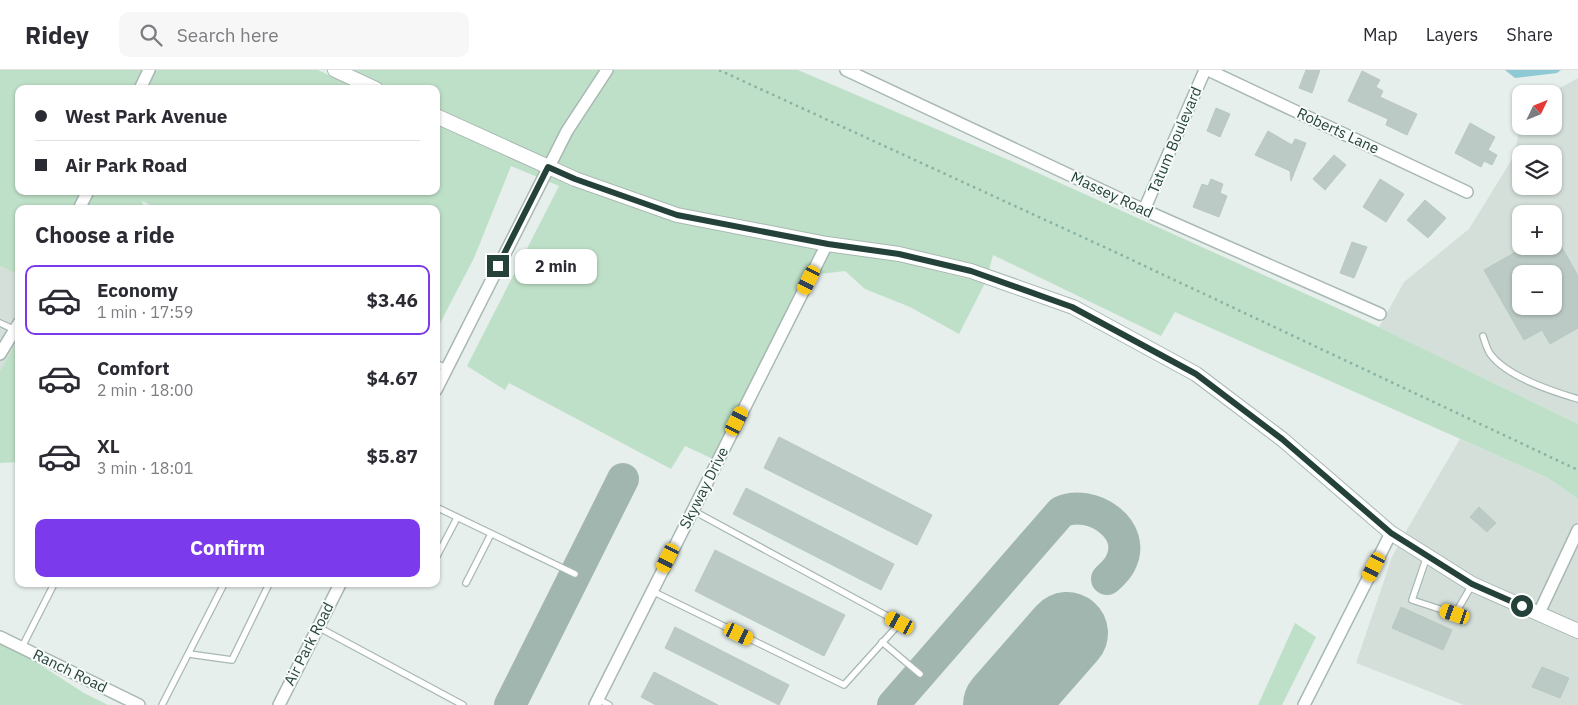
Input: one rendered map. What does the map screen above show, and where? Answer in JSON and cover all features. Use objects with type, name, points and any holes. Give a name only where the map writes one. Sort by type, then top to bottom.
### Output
[{"type":"street","points":[[142,85],[149,70]]},
{"type":"street","points":[[335,70],[367,85]]},
{"type":"street","points":[[440,382],[567,131],[607,70]]},
{"type":"street","name":"Massey Road","points":[[846,70],[1144,210],[1380,314]]},
{"type":"street","name":"Tatum Boulevard","points":[[1144,210],[1207,70]]},
{"type":"street","name":"Roberts Lane","points":[[1207,70],[1467,192]]},
{"type":"street","points":[[440,118],[575,179],[677,215],[828,244],[899,254],[971,271],[1072,307],[1196,374],[1282,439],[1391,533],[1472,584],[1578,631]]},
{"type":"street","name":"Skyway Drive","points":[[596,702],[828,244]]},
{"type":"street","points":[[0,354],[15,329]]},
{"type":"street","points":[[1538,613],[1578,530]]},
{"type":"street","points":[[1304,705],[1391,533]]},
{"type":"street","name":"Air Park Road","points":[[279,705],[338,587]]},
{"type":"street","name":"Ranch Road","points":[[0,637],[139,705]]},
{"type":"lane","points":[[0,323],[15,326]]},
{"type":"lane","points":[[1483,336],[1490,354],[1522,378],[1578,399]]},
{"type":"lane","points":[[440,366],[447,369]]},
{"type":"lane","points":[[440,509],[576,574]]},
{"type":"lane","points":[[652,590],[844,685],[900,623],[692,510]]},
{"type":"lane","points":[[440,550],[457,518]]},
{"type":"lane","points":[[466,583],[491,534]]},
{"type":"lane","points":[[1427,556],[1412,600],[1455,614],[1472,584]]},
{"type":"lane","points":[[22,648],[52,587]]},
{"type":"lane","points":[[162,705],[222,587]]},
{"type":"lane","points":[[189,654],[232,660],[268,587]]},
{"type":"lane","points":[[318,627],[463,705]]},
{"type":"lane","points":[[882,642],[920,674]]},
{"type":"lane","points":[[596,702],[609,705]]},
{"type":"path","points":[[719,70],[1124,256],[1578,470]]},
{"type":"shaded area","points":[[1578,78],[1578,424],[1379,327],[1404,282],[1469,229],[1512,159],[1512,195],[1562,195],[1562,145],[1516,145],[1518,135],[1562,135],[1562,87]]},
{"type":"shaded area","points":[[0,266],[15,273],[15,345],[0,371]]},
{"type":"shaded area","points":[[1460,439],[1548,478],[1578,499],[1578,623],[1476,578],[1405,533]]},
{"type":"shaded area","points":[[1398,546],[1469,590],[1578,639],[1578,705],[1464,705],[1356,663],[1392,557]]},
{"type":"green space","points":[[0,70],[318,70],[350,85],[15,85],[15,195],[440,195],[440,126],[572,186],[675,222],[825,251],[897,261],[985,283],[959,334],[910,307],[865,289],[845,271],[803,276],[715,460],[685,446],[671,469],[509,383],[505,390],[467,366],[559,186],[511,166],[474,258],[440,323],[440,205],[150,205],[142,201],[143,205],[15,205],[15,273],[0,266]]},
{"type":"green space","points":[[352,70],[798,70],[1018,164],[1379,327],[1578,424],[1578,499],[1548,478],[1175,312],[1161,336],[993,255],[989,270],[901,247],[829,237],[679,209],[578,173],[440,110],[440,85],[384,85]]},
{"type":"green space","points":[[15,345],[15,462],[0,463],[0,371]]},
{"type":"green space","points":[[1295,623],[1316,637],[1282,705],[1258,705]]},
{"type":"green space","points":[[0,639],[84,693],[108,705],[0,705]]},
{"type":"water","points":[[1505,70],[1561,70],[1557,73],[1515,78]]},
{"type":"building","points":[[1306,70],[1320,70],[1312,93],[1299,88]]},
{"type":"building","points":[[1362,71],[1380,80],[1376,87],[1383,91],[1380,97],[1417,114],[1407,135],[1386,125],[1388,119],[1348,101]]},
{"type":"building","points":[[1216,108],[1230,114],[1220,137],[1207,131]]},
{"type":"building","points":[[1470,123],[1495,137],[1488,150],[1497,155],[1492,165],[1484,161],[1481,167],[1455,153]]},
{"type":"building","points":[[1268,131],[1292,145],[1295,139],[1306,143],[1291,181],[1290,171],[1255,155]]},
{"type":"building","points":[[1334,155],[1346,165],[1325,190],[1313,179]]},
{"type":"building","points":[[1211,179],[1223,184],[1220,193],[1227,196],[1219,217],[1193,207],[1202,184],[1208,186]]},
{"type":"building","points":[[1380,179],[1404,194],[1386,222],[1363,207]]},
{"type":"building","points":[[1425,200],[1446,218],[1428,238],[1407,220]]},
{"type":"building","points":[[1352,242],[1367,247],[1354,278],[1340,273]]},
{"type":"building","points":[[1562,247],[1578,276],[1578,328],[1550,344],[1542,330],[1524,340],[1484,270],[1512,254],[1562,255]]},
{"type":"building","points":[[779,437],[932,515],[917,545],[764,468]]},
{"type":"building","points":[[746,488],[894,564],[881,590],[733,514]]},
{"type":"building","points":[[1479,507],[1496,523],[1487,532],[1470,517]]},
{"type":"building","points":[[715,550],[845,615],[824,656],[695,591]]},
{"type":"building","points":[[1401,607],[1452,630],[1443,650],[1392,628]]},
{"type":"building","points":[[675,627],[789,685],[779,705],[665,648]]},
{"type":"building","points":[[1542,667],[1569,678],[1560,698],[1532,687]]},
{"type":"building","points":[[654,672],[718,705],[656,705],[641,697]]},
{"type":"taxiway","points":[[510,705],[623,479]]},
{"type":"taxiway","points":[[893,705],[1061,512],[1073,509],[1086,509],[1098,513],[1118,528],[1123,539],[1124,551],[1119,566],[1107,579]]},
{"type":"runway","points":[[1004,705],[1067,633]]},
{"type":"route","points":[[498,266],[548,167],[575,179],[677,215],[828,244],[899,254],[971,271],[1072,307],[1196,374],[1282,439],[1391,533],[1472,584],[1522,606]]}]
